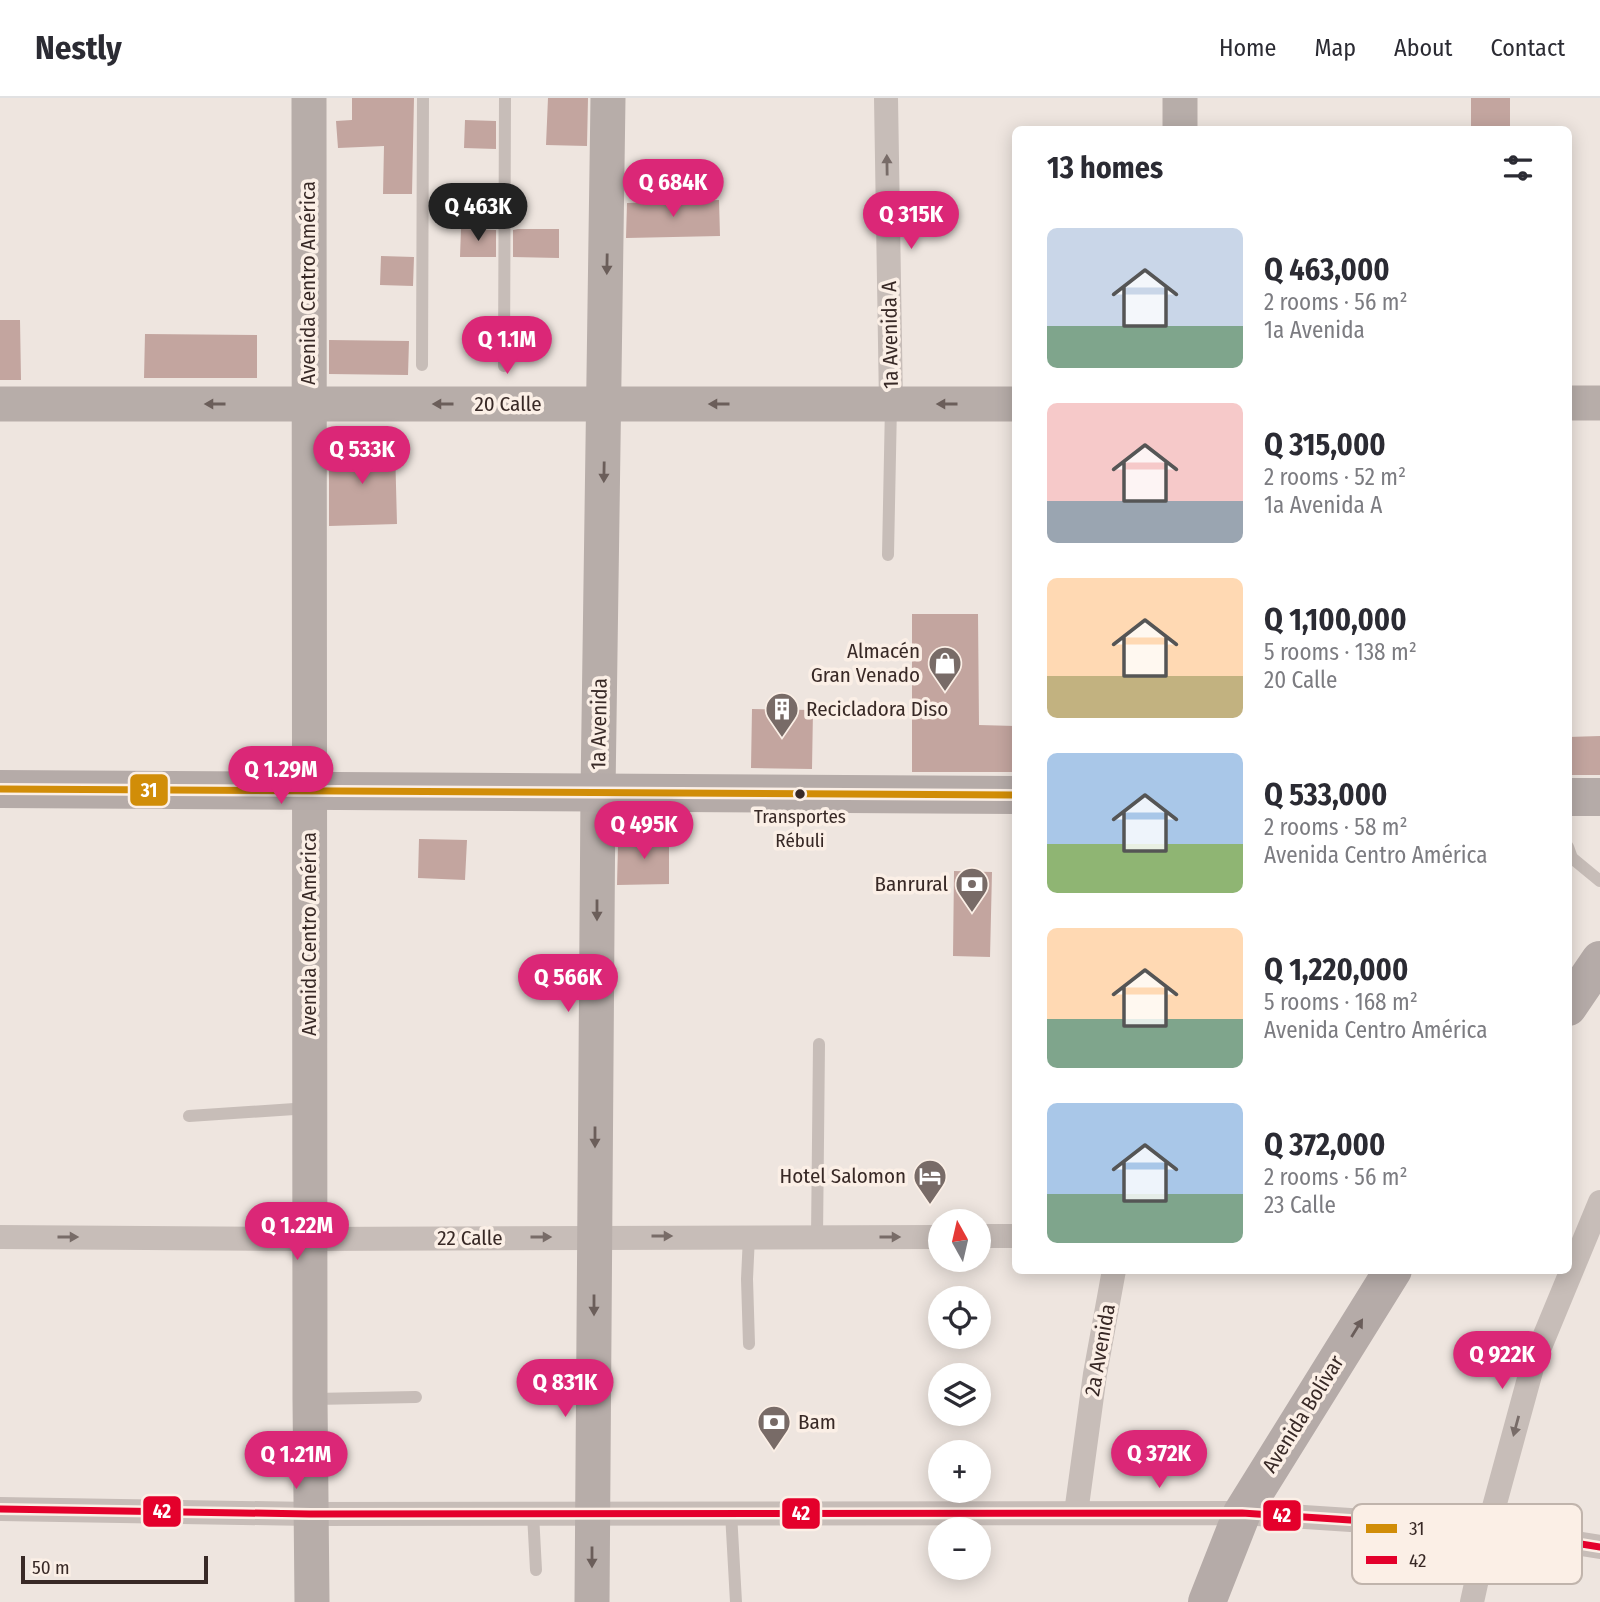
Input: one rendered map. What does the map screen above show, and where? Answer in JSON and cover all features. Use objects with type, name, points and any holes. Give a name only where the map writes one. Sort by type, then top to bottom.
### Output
[{"type":"main road","points":[[0,789],[1012,795]]},
{"type":"main road","points":[[1572,1001],[1600,960]]},
{"type":"main road","name":"Avenida Bolívar","points":[[1208,1602],[1242,1513],[1391,1274]]},
{"type":"street","name":"Avenida Centro América","points":[[309,98],[312,1602]]},
{"type":"street","name":"1a Avenida","points":[[588,1596],[593,1514],[598,792],[608,98]]},
{"type":"street","name":"1a Avenida A","points":[[886,98],[891,404]]},
{"type":"street","points":[[1180,98],[1180,126]]},
{"type":"street","points":[[1572,403],[1600,403]]},
{"type":"street","name":"20 Calle","points":[[0,404],[1012,404]]},
{"type":"street","points":[[1572,1270],[1600,1202]]},
{"type":"street","name":"22 Calle","points":[[0,1237],[928,1237]]},
{"type":"street","points":[[991,1237],[1012,1237]]},
{"type":"street","name":"2a Avenida","points":[[1076,1513],[1095,1374],[1113,1274]]},
{"type":"street","points":[[1495,1504],[1533,1364],[1570,1274]]},
{"type":"street","points":[[0,1509],[310,1514],[1242,1513],[1352,1520]]},
{"type":"street","points":[[1582,1544],[1600,1547]]},
{"type":"street","points":[[1472,1602],[1476,1584]]},
{"type":"lane","points":[[422,365],[423,98]]},
{"type":"lane","points":[[504,366],[505,98]]},
{"type":"lane","points":[[888,555],[891,404]]},
{"type":"lane","points":[[1572,858],[1600,881]]},
{"type":"lane","points":[[817,1237],[819,1044]]},
{"type":"lane","points":[[189,1116],[310,1108]]},
{"type":"lane","points":[[749,1236],[749,1344]]},
{"type":"lane","points":[[310,1399],[416,1397]]},
{"type":"lane","points":[[732,1513],[736,1602]]},
{"type":"lane","points":[[533,1514],[536,1570]]},
{"type":"building","points":[[352,98],[414,98],[412,194],[383,194],[384,146],[338,148],[336,121],[352,120]]},
{"type":"building","points":[[548,98],[588,98],[587,146],[546,145]]},
{"type":"building","points":[[1471,98],[1510,98],[1510,126],[1471,126]]},
{"type":"building","points":[[465,120],[496,121],[496,149],[464,148]]},
{"type":"building","points":[[719,200],[720,236],[626,238],[627,203]]},
{"type":"building","points":[[461,229],[496,230],[496,257],[460,257]]},
{"type":"building","points":[[559,229],[559,258],[513,257],[513,230]]},
{"type":"building","points":[[381,256],[414,257],[413,286],[380,285]]},
{"type":"building","points":[[0,320],[20,320],[21,380],[0,380]]},
{"type":"building","points":[[145,334],[257,335],[257,378],[144,378]]},
{"type":"building","points":[[329,340],[409,341],[408,375],[329,374]]},
{"type":"building","points":[[395,447],[397,524],[329,526],[329,448]]},
{"type":"building","name":"Almacén Gran Venado","points":[[912,614],[978,614],[979,725],[1012,726],[1012,772],[912,772]]},
{"type":"building","name":"Recicladora Diso","points":[[752,709],[813,710],[812,769],[751,768]]},
{"type":"building","points":[[1600,736],[1600,775],[1572,775],[1572,737]]},
{"type":"building","points":[[635,836],[669,836],[669,884],[617,885],[618,845]]},
{"type":"building","points":[[419,839],[467,840],[465,880],[418,878]]},
{"type":"building","name":"Banrural","points":[[954,871],[992,872],[990,957],[953,956]]},
{"type":"transit line","name":"31","points":[[0,789],[1012,795]]},
{"type":"transit line","name":"42","points":[[0,1509],[310,1514],[1242,1513],[1352,1520]]},
{"type":"transit line","name":"42","points":[[1582,1544],[1600,1547]]},
{"type":"place","name":"Almacén Gran Venado","points":[[945,693]]},
{"type":"place","name":"Recicladora Diso","points":[[782,739]]},
{"type":"place","name":"Transportes Rébuli","points":[[800,794]]},
{"type":"place","name":"Banrural","points":[[972,914]]},
{"type":"place","name":"Hotel Salomon","points":[[930,1206]]},
{"type":"place","name":"Bam","points":[[774,1452]]}]
